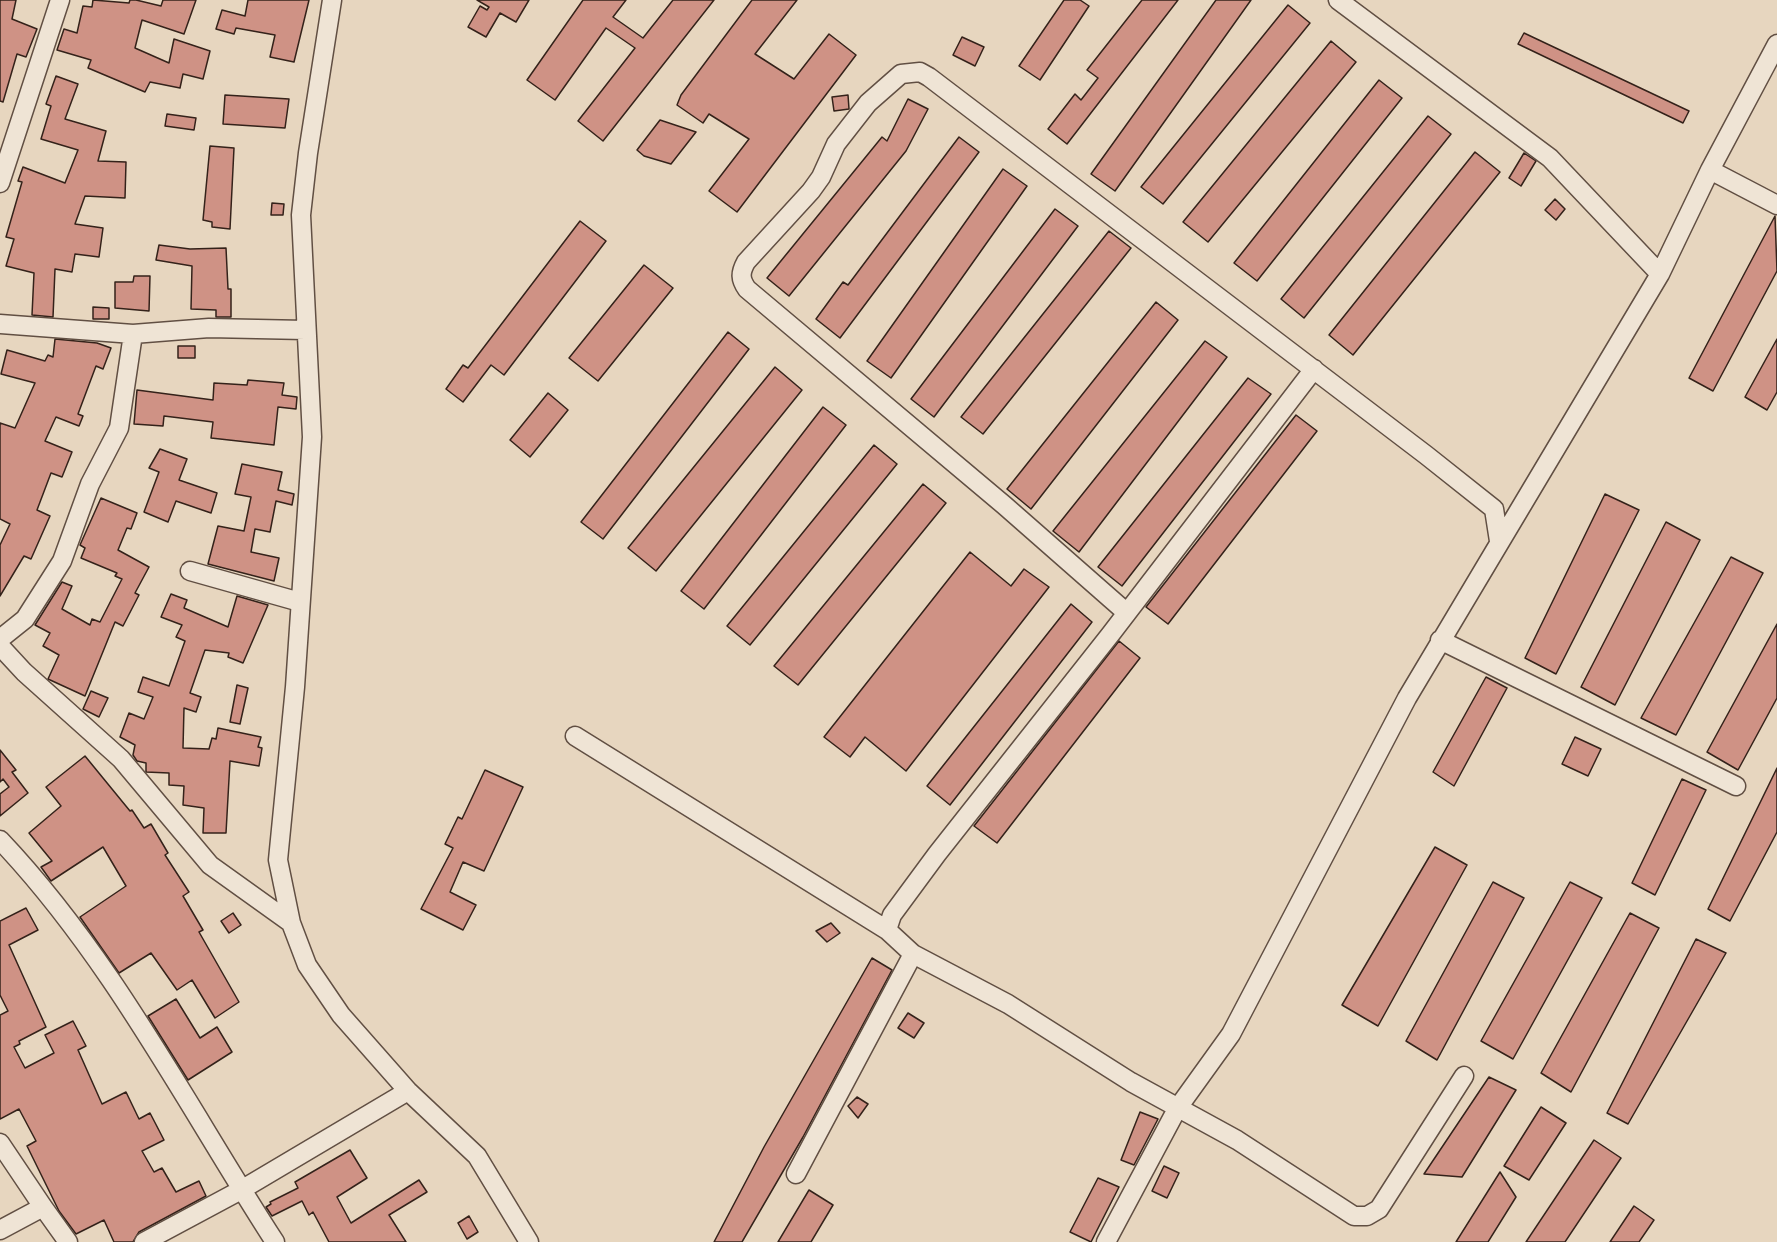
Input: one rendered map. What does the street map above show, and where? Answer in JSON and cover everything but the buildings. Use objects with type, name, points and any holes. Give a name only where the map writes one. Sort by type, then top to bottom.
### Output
[{"type":"street","points":[[0,183],[60,0]]},
{"type":"street","points":[[332,0],[308,153],[301,215],[312,438],[295,687],[278,860],[291,923],[307,965],[341,1015],[408,1091],[477,1156],[529,1242]]},
{"type":"street","points":[[1338,0],[1550,158],[1660,274]]},
{"type":"street","points":[[1106,1242],[1177,1109],[1231,1034],[1407,698],[1440,640],[1660,274],[1710,170],[1777,44]]},
{"type":"street","points":[[1127,613],[1004,505],[747,289],[742,281],[741,271],[746,262],[811,191],[844,132],[868,103],[901,74],[920,72],[1314,369],[1494,509],[1499,541]]},
{"type":"street","points":[[1710,170],[1777,205]]},
{"type":"street","points":[[0,324],[133,334],[209,328],[305,330]]},
{"type":"street","points":[[0,639],[25,619],[62,561],[90,484],[119,428],[133,334]]},
{"type":"street","points":[[887,930],[892,915],[931,863],[1314,369]]},
{"type":"street","points":[[1494,509],[1521,502]]},
{"type":"street","points":[[190,571],[300,602]]},
{"type":"street","points":[[1440,640],[1736,786]]},
{"type":"street","points":[[0,646],[24,672],[121,759],[210,865],[291,923]]},
{"type":"street","points":[[575,736],[887,930],[913,954],[1008,1004],[1177,1109],[1237,1140],[1333,1205],[1354,1216],[1367,1216],[1379,1209],[1464,1076]]},
{"type":"street","points":[[0,840],[43,885],[150,1036],[241,1190],[275,1242]]},
{"type":"street","points":[[796,1174],[913,954]]},
{"type":"street","points":[[144,1242],[241,1190],[408,1091]]},
{"type":"street","points":[[0,1143],[68,1242]]},
{"type":"street","points":[[0,1230],[43,1207]]}]
